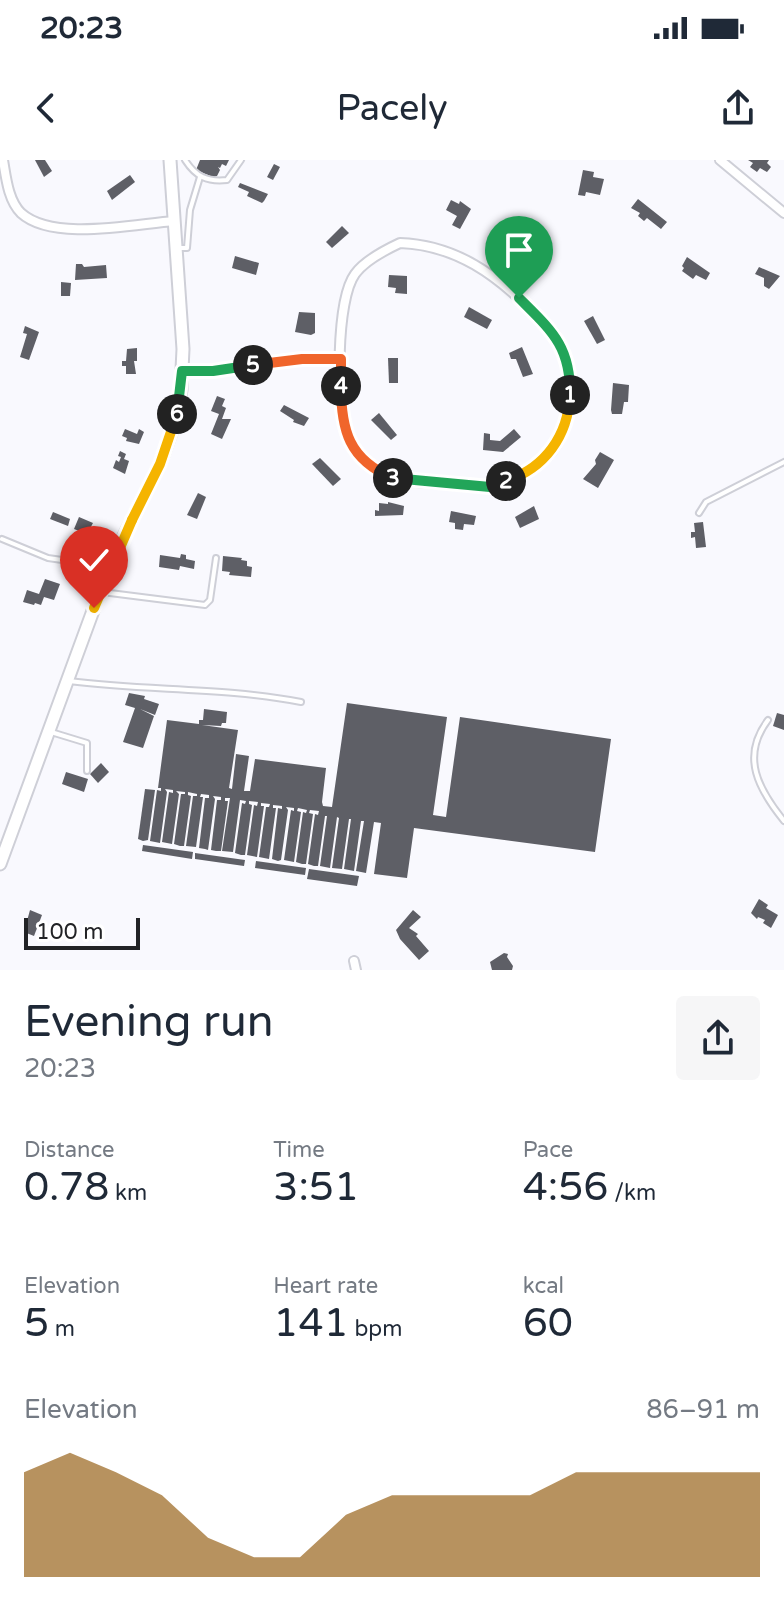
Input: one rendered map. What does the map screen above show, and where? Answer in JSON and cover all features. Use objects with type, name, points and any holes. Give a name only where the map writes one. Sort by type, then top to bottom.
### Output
[{"type":"main road","points":[[0,864],[100,592],[167,447],[178,408],[182,371],[170,160]]},
{"type":"street","points":[[3,160],[9,192],[21,212],[44,225],[68,229],[174,221]]},
{"type":"street","points":[[720,160],[784,213]]},
{"type":"street","points":[[400,243],[418,244],[454,254],[485,269],[556,335],[570,375],[569,415],[562,435],[549,455],[521,476],[490,487],[395,479],[376,471],[362,459],[348,438],[341,413],[341,359],[343,307],[355,274],[380,252],[400,243]]},
{"type":"street","points":[[182,371],[213,371],[291,360],[341,359]]},
{"type":"lane","points":[[185,160],[200,177],[207,180],[227,180],[241,160]]},
{"type":"lane","points":[[176,248],[187,248],[190,210],[200,177]]},
{"type":"lane","points":[[699,513],[706,502],[784,462]]},
{"type":"lane","points":[[2,539],[48,558],[83,563],[109,571]]},
{"type":"lane","points":[[100,592],[205,605],[210,600],[216,558]]},
{"type":"lane","points":[[66,681],[118,687],[246,692],[301,702]]},
{"type":"lane","points":[[768,720],[755,741],[754,765],[760,786],[784,821]]},
{"type":"lane","points":[[48,732],[87,743],[87,771]]},
{"type":"building","points":[[35,160],[45,160],[52,171],[44,177]]},
{"type":"building","points":[[200,160],[229,160],[226,166],[222,164],[218,167],[217,176],[213,177],[196,170]]},
{"type":"building","points":[[748,160],[769,160],[767,163],[771,167],[767,172],[760,168],[757,172],[750,167],[753,163]]},
{"type":"building","points":[[274,164],[280,167],[273,180],[267,177]]},
{"type":"building","points":[[583,170],[594,172],[593,177],[604,179],[600,195],[586,192],[585,196],[578,195]]},
{"type":"building","points":[[130,175],[135,182],[112,200],[107,191]]},
{"type":"building","points":[[240,183],[268,194],[262,203],[247,196],[249,192],[238,187]]},
{"type":"building","points":[[638,199],[667,222],[661,229],[647,218],[644,221],[638,216],[640,213],[631,208]]},
{"type":"building","points":[[451,200],[459,204],[460,201],[471,209],[460,229],[452,225],[457,216],[446,210]]},
{"type":"building","points":[[342,226],[349,233],[332,248],[326,242]]},
{"type":"building","points":[[528,249],[540,257],[538,260],[543,263],[539,269],[518,260],[523,250],[526,252]]},
{"type":"building","points":[[235,256],[259,263],[256,275],[232,268]]},
{"type":"building","points":[[687,257],[710,273],[706,280],[696,275],[693,279],[682,271]]},
{"type":"building","points":[[76,264],[84,267],[106,265],[107,278],[75,280]]},
{"type":"building","points":[[759,267],[780,276],[769,289],[764,286],[764,278],[755,274]]},
{"type":"building","points":[[389,275],[407,276],[407,294],[395,293],[396,288],[388,287]]},
{"type":"building","points":[[61,282],[71,283],[70,296],[61,296]]},
{"type":"building","points":[[469,307],[492,320],[487,329],[464,317]]},
{"type":"building","points":[[299,312],[315,313],[315,333],[295,332]]},
{"type":"building","points":[[593,316],[605,340],[597,344],[584,321]]},
{"type":"building","points":[[25,326],[39,332],[29,360],[20,357],[27,334],[23,333]]},
{"type":"building","points":[[522,347],[533,374],[523,377],[516,359],[511,359],[509,353]]},
{"type":"building","points":[[137,348],[137,361],[134,361],[136,374],[126,374],[122,361],[126,361],[127,349]]},
{"type":"building","points":[[388,358],[398,358],[398,383],[389,383]]},
{"type":"building","points":[[613,383],[629,385],[628,402],[624,402],[622,414],[612,414]]},
{"type":"building","points":[[217,396],[225,399],[222,419],[231,419],[222,439],[211,434],[219,414],[211,411]]},
{"type":"building","points":[[284,405],[309,418],[304,426],[293,422],[280,411]]},
{"type":"building","points":[[379,413],[397,435],[391,440],[371,420]]},
{"type":"building","points":[[125,429],[137,434],[139,429],[144,432],[139,444],[126,441],[127,438],[122,436]]},
{"type":"building","points":[[514,429],[521,437],[503,452],[483,450],[484,433],[490,434],[490,440],[500,441]]},
{"type":"building","points":[[120,451],[126,454],[124,459],[129,461],[125,474],[113,468],[116,460],[119,462]]},
{"type":"building","points":[[600,452],[614,460],[598,488],[583,479],[596,464]]},
{"type":"building","points":[[320,458],[341,479],[333,486],[312,464]]},
{"type":"building","points":[[198,493],[206,497],[197,519],[187,515]]},
{"type":"building","points":[[379,503],[404,506],[403,515],[375,516]]},
{"type":"building","points":[[534,506],[539,519],[520,528],[515,517]]},
{"type":"building","points":[[451,511],[476,516],[474,525],[464,524],[463,530],[455,529],[455,523],[449,522]]},
{"type":"building","points":[[53,512],[70,519],[68,526],[50,519]]},
{"type":"building","points":[[79,517],[93,523],[87,534],[74,529]]},
{"type":"building","points":[[703,522],[706,547],[696,548],[691,532],[695,532],[694,523]]},
{"type":"building","points":[[181,554],[195,561],[194,569],[159,567],[160,555],[180,558]]},
{"type":"building","points":[[223,556],[247,561],[247,566],[252,567],[251,577],[229,575],[230,572],[222,571]]},
{"type":"building","points":[[45,579],[60,584],[54,600],[44,597],[41,605],[23,602],[27,590],[39,594]]},
{"type":"building","points":[[129,693],[145,696],[144,699],[159,704],[155,715],[140,709],[154,716],[143,748],[123,742],[135,708],[125,705]]},
{"type":"building","points":[[347,703],[447,717],[433,815],[446,817],[460,717],[611,739],[595,852],[414,828],[407,878],[374,874],[381,823],[374,822],[366,873],[356,871],[364,821],[361,821],[354,871],[344,869],[351,819],[342,869],[332,868],[337,817],[330,868],[320,866],[325,816],[318,866],[314,866],[308,864],[315,814],[318,815],[319,811],[310,810],[309,813],[313,814],[306,864],[302,864],[296,862],[303,812],[307,810],[298,808],[297,811],[301,812],[294,862],[284,860],[291,810],[294,811],[294,808],[286,807],[281,860],[278,861],[272,859],[278,808],[282,809],[282,806],[273,805],[276,808],[269,859],[259,857],[266,807],[270,804],[261,803],[264,806],[257,857],[247,855],[254,805],[257,806],[258,802],[249,801],[252,805],[245,855],[241,855],[235,853],[242,803],[246,801],[240,800],[233,852],[222,851],[230,798],[225,798],[228,801],[221,851],[216,851],[211,850],[217,800],[221,797],[213,796],[208,850],[199,848],[205,798],[209,795],[201,794],[200,797],[203,797],[196,847],[186,846],[193,796],[197,796],[188,792],[191,796],[184,846],[180,846],[174,844],[181,794],[185,792],[176,791],[179,794],[172,844],[162,842],[169,792],[173,793],[173,790],[165,789],[160,843],[150,841],[157,790],[161,791],[158,788],[167,720],[199,724],[199,720],[203,720],[204,709],[227,712],[226,723],[221,726],[202,725],[238,730],[229,788],[232,789],[236,754],[249,756],[244,791],[250,791],[255,759],[326,768],[322,802],[323,806],[332,807]]},
{"type":"building","points":[[777,713],[784,715],[784,730],[773,726]]},
{"type":"building","points":[[101,763],[109,772],[98,783],[90,774]]},
{"type":"building","points":[[66,772],[88,779],[84,792],[62,784]]},
{"type":"building","points":[[145,789],[155,790],[148,840],[143,841],[138,839]]},
{"type":"building","points":[[143,845],[193,852],[192,859],[142,851]]},
{"type":"building","points":[[195,853],[245,860],[244,866],[195,859]]},
{"type":"building","points":[[256,861],[306,868],[305,875],[255,868]]},
{"type":"building","points":[[309,869],[359,876],[357,886],[307,879]]},
{"type":"building","points":[[759,899],[778,915],[771,928],[763,923],[765,920],[757,919],[751,913]]},
{"type":"building","points":[[30,910],[42,915],[34,936],[24,932]]},
{"type":"building","points":[[413,910],[421,917],[409,928],[418,934],[416,936],[429,951],[419,960],[396,930]]},
{"type":"building","points":[[504,953],[508,954],[512,970],[492,970],[490,962]]},
{"type":"route","points":[[94,608],[117,550],[167,447],[176,419],[182,371],[229,370],[302,359],[341,359],[341,413],[348,438],[362,459],[376,471],[395,479],[490,487],[521,476],[549,455],[562,435],[569,415],[570,375],[556,335],[519,298]]}]
